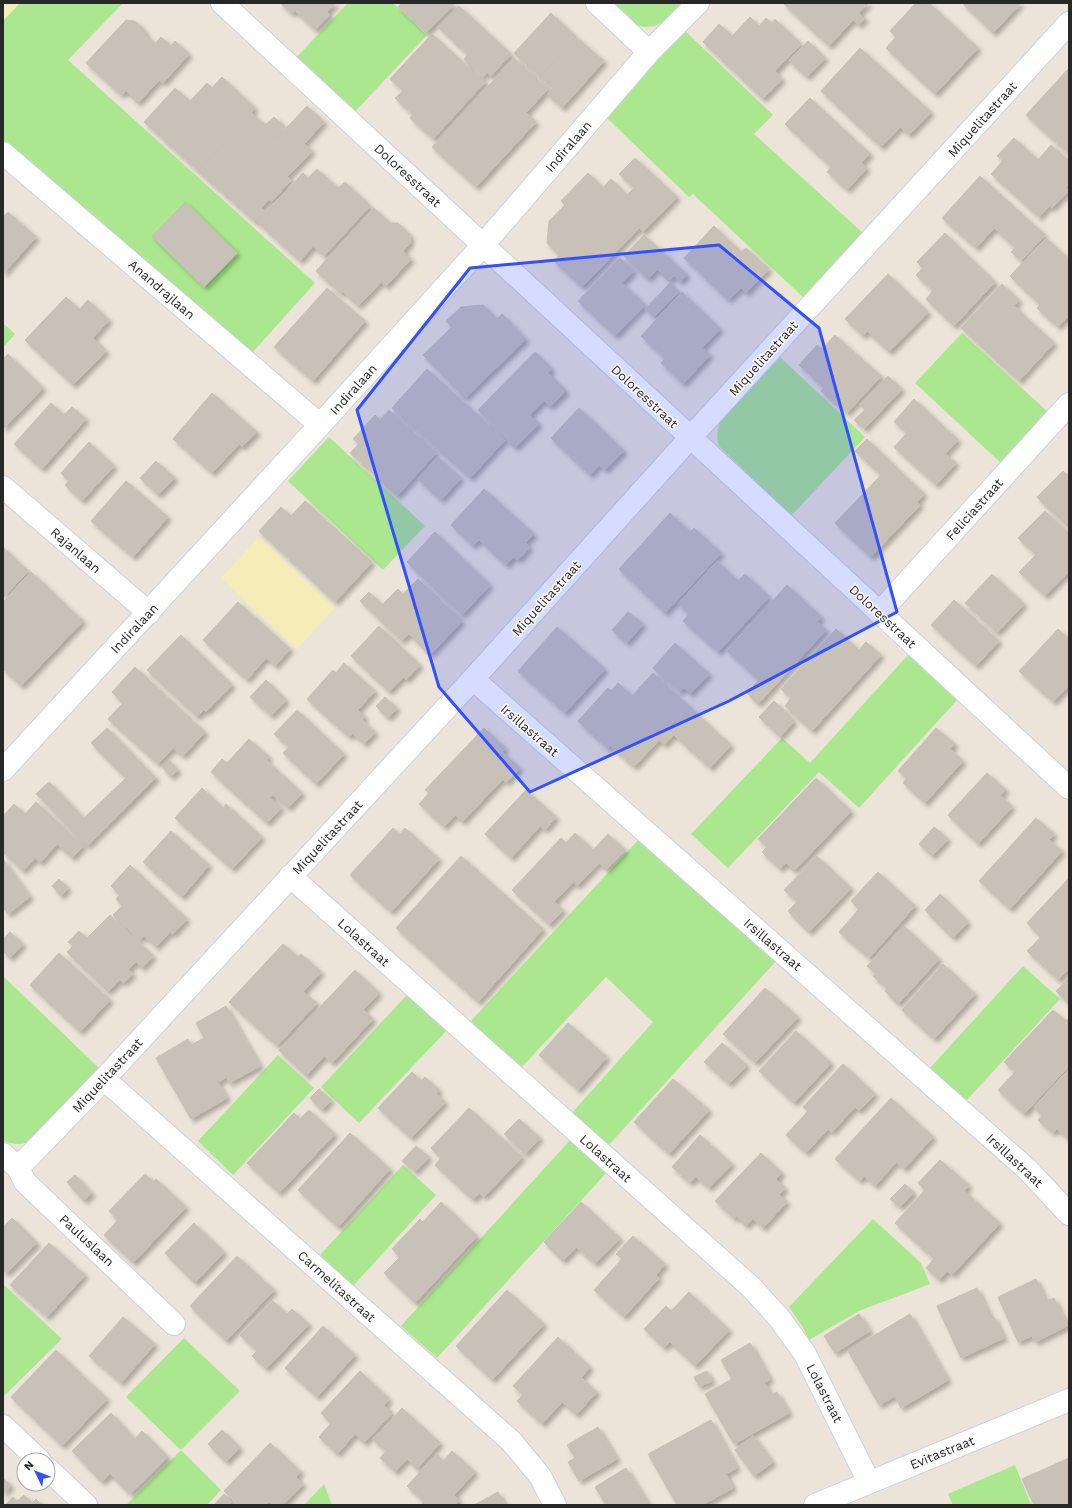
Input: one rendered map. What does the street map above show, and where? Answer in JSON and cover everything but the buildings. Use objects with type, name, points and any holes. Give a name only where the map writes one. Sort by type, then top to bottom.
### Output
[{"type":"street","name":"Doloresstraat","points":[[222,3],[484,244],[690,438],[1069,788]]},
{"type":"street","points":[[597,3],[649,52]]},
{"type":"street","name":"Indiralaan","points":[[3,770],[484,244],[649,52],[698,3]]},
{"type":"street","name":"Miquelitastraat","points":[[11,1161],[104,1079],[473,679],[690,438],[1069,23]]},
{"type":"street","name":"Anandrajlaan","points":[[3,153],[320,425]]},
{"type":"street","name":"Feliciastraat","points":[[879,613],[1069,404]]},
{"type":"street","name":"Rajanlaan","points":[[3,487],[149,612]]},
{"type":"street","name":"Irsillastraat","points":[[473,679],[1028,1170],[1069,1214]]},
{"type":"street","name":"Lolastraat","points":[[290,876],[751,1287],[780,1319],[805,1354],[869,1482]]},
{"type":"street","name":"Carmelitastraat","points":[[104,1079],[511,1441],[540,1476],[555,1505]]},
{"type":"street","name":"Pauluslaan","points":[[11,1161],[25,1182],[174,1324]]},
{"type":"street","name":"Evitastraat","points":[[815,1505],[1069,1400]]},
{"type":"street","points":[[3,1426],[31,1452]]},
{"type":"street","points":[[56,1477],[86,1505]]},
{"type":"highlighted area","points":[[719,245],[819,328],[897,612],[729,701],[530,792],[439,687],[357,410],[470,268]]},
{"type":"green space","points":[[18,3],[123,3],[68,60],[315,283],[244,362],[3,156],[3,19]]},
{"type":"green space","points":[[348,3],[393,3],[427,35],[350,117],[292,62]]},
{"type":"green space","points":[[612,3],[687,3],[669,19],[655,26],[647,27],[632,23]]},
{"type":"green space","points":[[682,28],[773,115],[754,134],[864,234],[805,299],[693,194],[689,197],[607,118]]},
{"type":"green space","points":[[3,323],[15,334],[3,348]]},
{"type":"green space","points":[[962,333],[1049,413],[1002,464],[915,383]]},
{"type":"green space","points":[[780,357],[865,437],[791,516],[719,446],[717,437],[720,422]]},
{"type":"green space","points":[[329,437],[425,526],[383,570],[288,481]]},
{"type":"green space","points":[[908,655],[957,700],[859,808],[819,772],[728,868],[691,834],[782,738],[810,763]]},
{"type":"green space","points":[[641,837],[777,960],[607,1147],[571,1114],[653,1022],[606,977],[521,1068],[471,1021]]},
{"type":"green space","points":[[1023,966],[1060,999],[966,1101],[930,1068]]},
{"type":"green space","points":[[3,976],[100,1069],[30,1142],[23,1144],[13,1144],[3,1140]]},
{"type":"green space","points":[[408,994],[447,1030],[359,1123],[321,1087]]},
{"type":"green space","points":[[278,1055],[314,1088],[233,1175],[198,1141]]},
{"type":"green space","points":[[572,1138],[608,1171],[437,1358],[401,1326]]},
{"type":"green space","points":[[403,1165],[436,1195],[353,1286],[320,1255]]},
{"type":"green space","points":[[873,1219],[921,1263],[930,1284],[859,1311],[809,1340],[802,1326],[789,1307]]},
{"type":"green space","points":[[3,1284],[62,1339],[3,1397]]},
{"type":"green space","points":[[184,1338],[240,1391],[181,1450],[126,1397]]},
{"type":"green space","points":[[181,1450],[221,1490],[207,1505],[126,1505]]},
{"type":"green space","points":[[1015,1465],[1031,1505],[953,1505],[948,1494]]},
{"type":"green space","points":[[324,1484],[332,1505],[304,1505]]},
{"type":"sand","points":[[3,3],[20,3],[3,21]]},
{"type":"sand","points":[[259,537],[335,608],[297,649],[221,578]]}]
